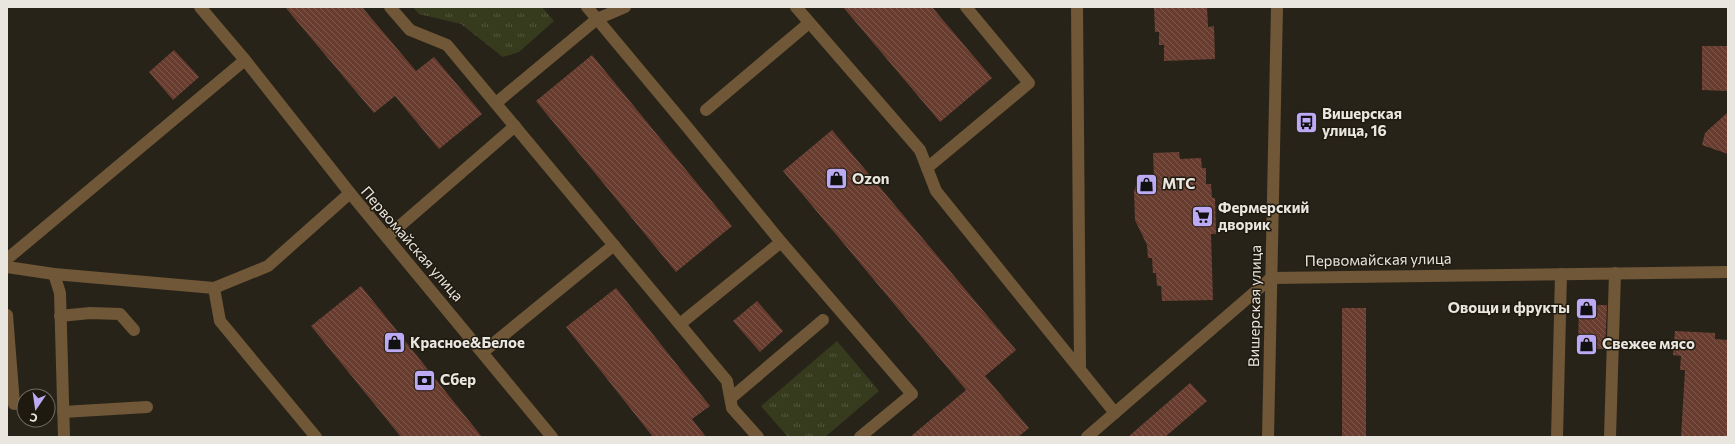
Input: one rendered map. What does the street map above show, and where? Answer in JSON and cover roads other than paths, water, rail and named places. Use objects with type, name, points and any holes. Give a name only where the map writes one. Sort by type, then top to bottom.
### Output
[{"type":"street","points":[[200,7],[245,60],[350,193]]},
{"type":"street","points":[[390,7],[410,30],[447,45],[727,381],[732,408],[758,437]]},
{"type":"street","points":[[587,7],[781,242],[912,394],[860,437]]},
{"type":"street","points":[[496,104],[597,19],[625,7]]},
{"type":"street","points":[[796,7],[920,150],[936,191],[1115,413]]},
{"type":"street","points":[[927,168],[1029,83],[966,7]]},
{"type":"street","points":[[1077,7],[1080,368]]},
{"type":"street","name":"Вишерская улица","points":[[1268,437],[1277,7]]},
{"type":"street","points":[[706,110],[809,23]]},
{"type":"street","points":[[7,259],[245,60]]},
{"type":"street","points":[[387,238],[515,126]]},
{"type":"street","name":"Первомайская улица","points":[[7,267],[54,274],[214,288],[268,266],[350,193],[552,437]]},
{"type":"street","points":[[680,324],[781,242]]},
{"type":"street","points":[[483,352],[614,245]]},
{"type":"street","name":"Первомайская улица","points":[[1271,278],[1728,272]]},
{"type":"street","points":[[1610,437],[1616,273]]},
{"type":"street","points":[[54,274],[60,293],[64,437]]},
{"type":"street","points":[[1557,437],[1561,274]]},
{"type":"street","points":[[1087,437],[1271,278]]},
{"type":"street","points":[[214,288],[220,321],[316,437]]},
{"type":"street","points":[[60,316],[90,313],[120,314],[134,330]]},
{"type":"street","points":[[7,315],[14,404]]},
{"type":"street","points":[[731,398],[823,320]]},
{"type":"street","points":[[63,412],[147,407]]},
{"type":"place","name":"Вишерская улица, 16","points":[[1307,123]]},
{"type":"place","name":"Ozon","points":[[836,179]]},
{"type":"place","name":"МТС","points":[[1147,184]]},
{"type":"place","name":"Фермерский дворик","points":[[1203,217]]},
{"type":"place","name":"Овощи и фрукты","points":[[1586,308]]},
{"type":"place","name":"Красное&Белое","points":[[394,343]]},
{"type":"place","name":"Свежее мясо","points":[[1586,344]]},
{"type":"place","name":"Сбер","points":[[424,380]]}]
